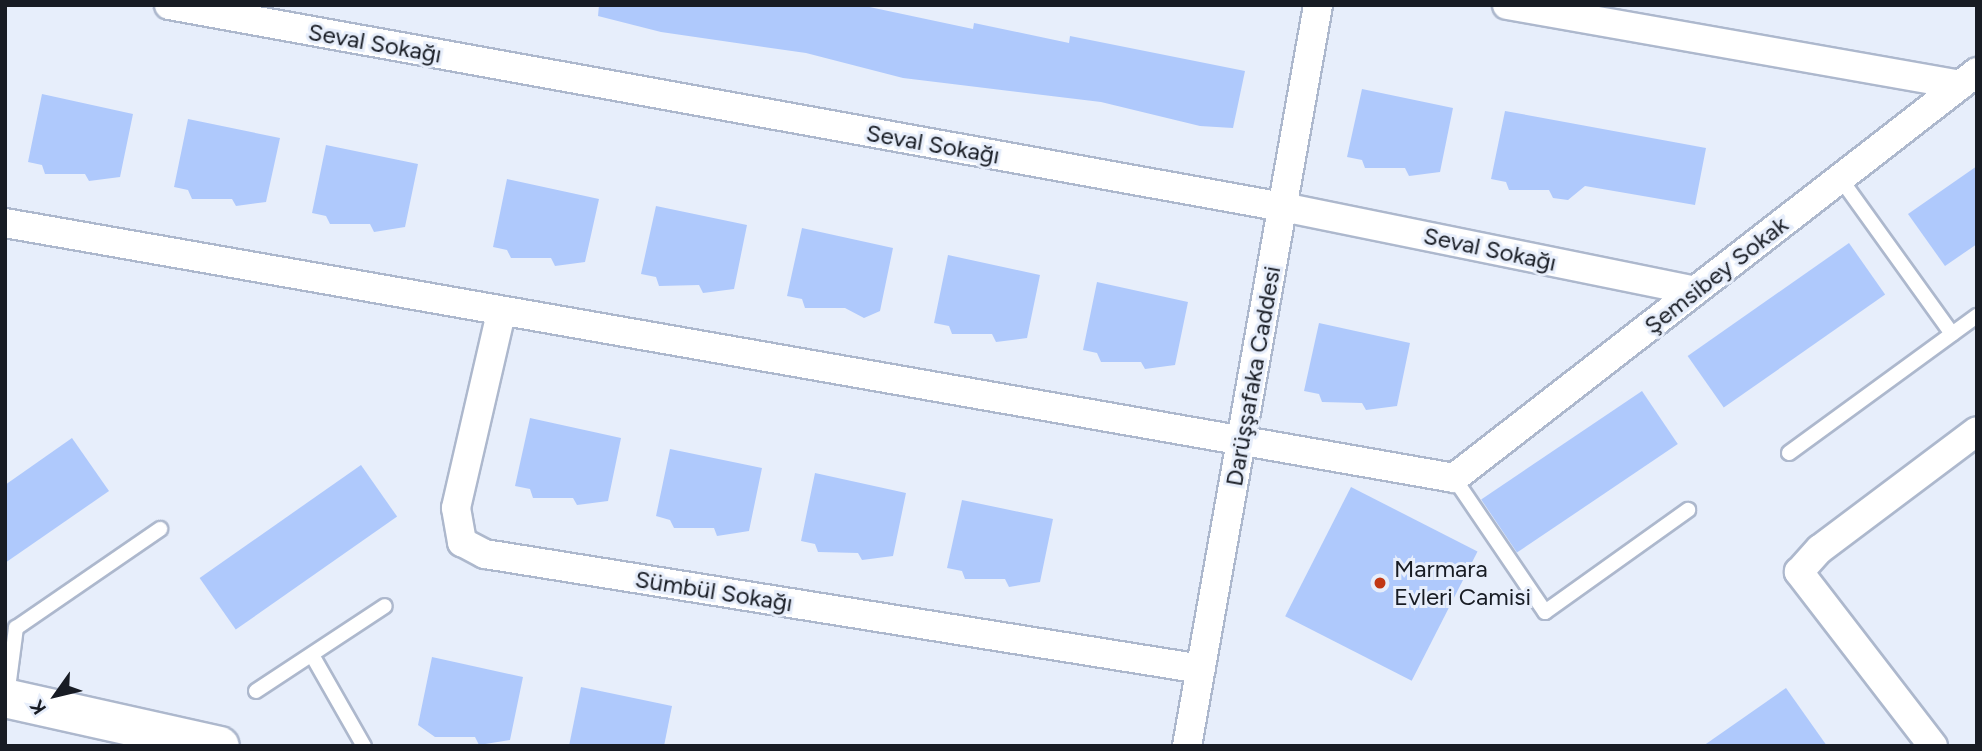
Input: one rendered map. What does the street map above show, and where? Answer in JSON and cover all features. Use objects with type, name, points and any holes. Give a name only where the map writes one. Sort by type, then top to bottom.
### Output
[{"type":"street","name":"Seval Sokağı","points":[[169,5],[1283,207],[1695,291]]},
{"type":"street","name":"Darüşşafaka Caddesi","points":[[1187,746],[1318,5]]},
{"type":"street","points":[[1507,5],[1968,78]]},
{"type":"street","name":"Şemsibey Sokak","points":[[1454,478],[1968,78]]},
{"type":"street","points":[[5,223],[1240,445],[1454,478]]},
{"type":"street","name":"Sümbül Sokağı","points":[[502,313],[456,508],[462,542],[485,554],[1201,669]]},
{"type":"street","points":[[1933,746],[1799,572],[1820,549],[1977,431]]},
{"type":"street","points":[[6,698],[220,746]]},
{"type":"lane","points":[[1840,178],[1952,334]]},
{"type":"lane","points":[[1789,453],[1977,316]]},
{"type":"lane","points":[[1454,478],[1545,612],[1688,510]]},
{"type":"lane","points":[[6,698],[16,628],[160,529]]},
{"type":"lane","points":[[256,691],[384,606]]},
{"type":"lane","points":[[312,654],[364,746]]},
{"type":"building","points":[[599,5],[860,5],[973,29],[974,23],[1069,43],[1070,36],[1245,71],[1233,128],[1200,126],[1101,102],[903,78],[806,53],[661,32],[598,16]]},
{"type":"building","points":[[1362,89],[1453,108],[1440,172],[1409,176],[1405,168],[1365,168],[1362,160],[1347,157]]},
{"type":"building","points":[[42,94],[133,114],[120,177],[89,181],[85,174],[45,174],[42,165],[28,162]]},
{"type":"building","points":[[1505,111],[1706,148],[1695,205],[1585,186],[1568,200],[1553,198],[1549,190],[1509,190],[1506,182],[1491,179]]},
{"type":"building","points":[[188,119],[280,138],[266,202],[236,206],[232,199],[192,199],[188,190],[174,187]]},
{"type":"building","points":[[326,145],[418,164],[405,227],[374,232],[370,224],[330,224],[326,216],[312,213]]},
{"type":"building","points":[[1977,166],[1977,244],[1945,266],[1908,214]]},
{"type":"building","points":[[507,179],[599,199],[585,262],[555,266],[551,258],[511,258],[507,250],[493,247]]},
{"type":"building","points":[[656,206],[747,225],[734,289],[703,293],[699,285],[659,286],[656,277],[641,274]]},
{"type":"building","points":[[802,228],[893,248],[880,311],[864,318],[845,308],[805,308],[802,299],[787,296]]},
{"type":"building","points":[[1849,243],[1885,295],[1724,408],[1688,356]]},
{"type":"building","points":[[948,255],[1040,275],[1027,338],[996,342],[992,334],[952,334],[949,326],[934,323]]},
{"type":"building","points":[[1097,282],[1188,302],[1175,365],[1145,369],[1141,362],[1101,362],[1097,353],[1083,350]]},
{"type":"building","points":[[1319,323],[1410,343],[1397,406],[1366,410],[1362,403],[1322,402],[1319,394],[1304,391]]},
{"type":"building","points":[[1642,391],[1678,444],[1517,553],[1481,499]]},
{"type":"building","points":[[530,418],[621,438],[608,501],[577,505],[573,498],[533,498],[530,489],[515,486]]},
{"type":"building","points":[[72,438],[109,491],[5,563],[5,485]]},
{"type":"building","points":[[670,449],[762,468],[749,531],[717,536],[714,528],[674,528],[670,520],[656,516]]},
{"type":"building","points":[[361,465],[397,517],[236,630],[200,578]]},
{"type":"building","points":[[815,473],[906,493],[893,556],[862,560],[858,553],[818,552],[815,544],[801,541]]},
{"type":"building","name":"Marmara Evleri Camisi","points":[[1351,487],[1478,551],[1412,681],[1285,616]]},
{"type":"building","points":[[962,500],[1053,519],[1040,582],[1009,587],[1005,579],[965,579],[962,571],[947,568]]},
{"type":"building","points":[[432,657],[523,677],[510,740],[479,745],[475,737],[435,737],[418,725]]},
{"type":"building","points":[[581,687],[672,706],[664,746],[569,746]]},
{"type":"building","points":[[1786,688],[1827,746],[1703,746]]},
{"type":"place","name":"Marmara Evleri Camisi","points":[[1380,583]]}]
